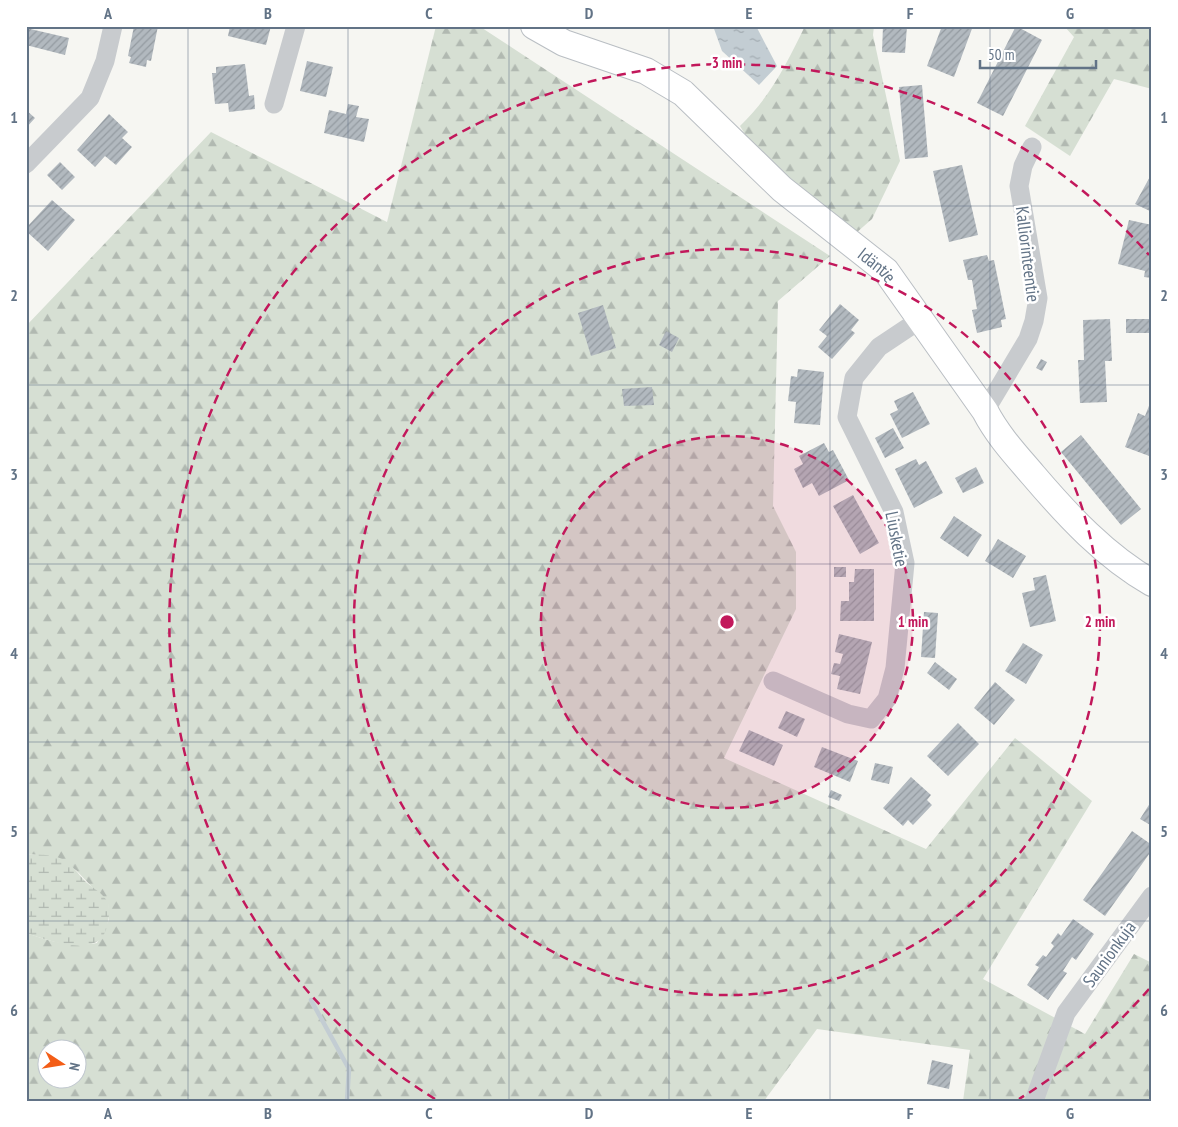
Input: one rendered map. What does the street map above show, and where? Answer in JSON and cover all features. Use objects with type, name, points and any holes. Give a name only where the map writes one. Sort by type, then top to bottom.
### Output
[{"type":"street","points":[[26,164],[90,98],[105,61],[113,26]]},
{"type":"street","points":[[274,104],[296,26]]},
{"type":"street","name":"Idäntie","points":[[534,26],[564,44],[646,71],[683,93],[782,189],[886,271],[985,411],[996,432],[1059,505],[1105,551],[1152,583]]},
{"type":"street","name":"Kalliorinteentie","points":[[985,411],[1028,339],[1034,321],[1038,298],[1019,186],[1023,166],[1032,147]]},
{"type":"street","name":"Liusketie","points":[[773,681],[848,714],[871,719],[887,699],[895,668],[905,563],[894,512],[847,417],[854,378],[879,347],[921,319]]},
{"type":"street","name":"Saunionkuja","points":[[1034,1101],[1066,1013],[1152,896]]},
{"type":"green space","points":[[436,26],[479,26],[830,256],[778,301],[773,506],[796,552],[796,609],[724,758],[926,849],[1015,738],[1092,801],[983,979],[1085,1034],[1134,954],[1152,963],[1152,1101],[963,1101],[970,1050],[817,1029],[764,1101],[26,1101],[26,933],[70,944],[97,943],[109,920],[108,904],[76,870],[38,855],[26,854],[26,326],[211,132],[387,222]]},
{"type":"green space","points":[[805,26],[874,26],[873,35],[900,161],[872,219],[856,233],[754,149],[740,126],[769,91]]},
{"type":"green space","points":[[1064,26],[1152,26],[1152,89],[1114,79],[1070,156],[1025,126],[1074,37]]},
{"type":"green space","points":[[26,854],[50,855],[62,859],[69,863],[86,882],[106,899],[109,912],[108,924],[102,937],[94,943],[72,945],[26,933]]},
{"type":"water","points":[[713,26],[756,26],[777,66],[759,85],[722,51]]},
{"type":"building","points":[[134,26],[158,26],[151,61],[147,60],[146,67],[129,63],[131,57],[128,56]]},
{"type":"building","points":[[230,26],[271,26],[266,45],[228,36]]},
{"type":"building","points":[[883,26],[907,26],[905,53],[882,52]]},
{"type":"building","points":[[942,26],[973,26],[954,77],[927,66]]},
{"type":"building","points":[[1016,26],[1042,40],[1003,116],[977,103]]},
{"type":"building","points":[[26,28],[69,38],[65,55],[26,45]]},
{"type":"building","points":[[307,61],[333,67],[326,97],[300,91]]},
{"type":"building","points":[[245,64],[249,96],[254,95],[255,109],[229,112],[228,103],[215,104],[212,73],[216,73],[216,67]]},
{"type":"building","points":[[922,85],[928,157],[905,159],[899,87]]},
{"type":"building","points":[[348,104],[359,106],[356,117],[369,119],[364,142],[324,133],[329,110],[346,114]]},
{"type":"building","points":[[26,110],[35,118],[26,128]]},
{"type":"building","points":[[109,114],[128,132],[122,138],[132,147],[116,165],[105,156],[95,167],[77,150]]},
{"type":"building","points":[[60,162],[75,177],[62,190],[47,175]]},
{"type":"building","points":[[962,165],[978,235],[949,242],[933,171]]},
{"type":"building","points":[[1152,173],[1152,212],[1135,204]]},
{"type":"building","points":[[52,200],[75,220],[48,251],[26,231],[26,228]]},
{"type":"building","points":[[1129,220],[1152,225],[1152,278],[1144,277],[1145,271],[1118,264]]},
{"type":"building","points":[[987,255],[989,261],[994,260],[1006,319],[1001,320],[1002,327],[977,333],[972,310],[977,309],[972,280],[968,280],[963,260]]},
{"type":"building","points":[[840,304],[859,320],[851,330],[855,333],[832,359],[818,347],[827,336],[819,330]]},
{"type":"building","points":[[603,305],[616,348],[591,356],[578,313]]},
{"type":"building","points":[[1110,319],[1112,361],[1105,361],[1107,402],[1080,403],[1078,360],[1084,360],[1083,320]]},
{"type":"building","points":[[1126,319],[1152,319],[1152,333],[1126,333]]},
{"type":"building","points":[[666,331],[679,338],[672,352],[659,345]]},
{"type":"building","points":[[1041,359],[1047,362],[1042,371],[1036,368]]},
{"type":"building","points":[[798,369],[824,372],[820,425],[794,423],[796,402],[788,401],[791,376],[797,377]]},
{"type":"building","points":[[652,387],[654,405],[624,406],[622,389]]},
{"type":"building","points":[[913,392],[930,424],[902,438],[890,414],[898,410],[894,401]]},
{"type":"building","points":[[1152,398],[1152,457],[1125,447],[1138,413],[1145,416]]},
{"type":"building","points":[[893,428],[904,448],[885,458],[875,438]]},
{"type":"building","points":[[1081,435],[1141,509],[1121,525],[1061,452]]},
{"type":"building","points":[[824,443],[829,452],[833,450],[849,480],[819,496],[812,483],[803,488],[794,469],[803,464],[799,456]]},
{"type":"building","points":[[916,459],[919,465],[926,461],[943,493],[914,508],[895,469]]},
{"type":"building","points":[[976,467],[984,483],[963,493],[955,478]]},
{"type":"building","points":[[853,495],[879,543],[860,554],[833,506]]},
{"type":"building","points":[[954,516],[982,535],[968,557],[940,538]]},
{"type":"building","points":[[998,539],[1026,556],[1013,578],[985,561]]},
{"type":"building","points":[[834,567],[846,567],[846,577],[834,577]]},
{"type":"building","points":[[855,569],[874,569],[874,621],[840,621],[841,601],[849,601],[849,582],[854,582]]},
{"type":"building","points":[[1046,575],[1056,621],[1030,627],[1022,593],[1035,590],[1033,578]]},
{"type":"building","points":[[924,612],[938,613],[935,658],[921,657]]},
{"type":"building","points":[[839,634],[872,642],[860,694],[837,689],[840,676],[831,674],[834,663],[840,664],[843,654],[835,652]]},
{"type":"building","points":[[1023,643],[1043,655],[1026,684],[1005,671]]},
{"type":"building","points":[[935,662],[957,679],[949,690],[927,673]]},
{"type":"building","points":[[995,682],[1015,700],[994,725],[974,708]]},
{"type":"building","points":[[786,711],[805,719],[797,737],[778,728]]},
{"type":"building","points":[[958,723],[979,744],[948,776],[927,756]]},
{"type":"building","points":[[749,730],[783,745],[774,766],[739,751]]},
{"type":"building","points":[[822,747],[858,761],[850,782],[814,767]]},
{"type":"building","points":[[875,763],[893,767],[889,784],[871,780]]},
{"type":"building","points":[[911,777],[931,795],[927,800],[932,805],[913,825],[908,820],[903,826],[883,808]]},
{"type":"building","points":[[831,790],[842,795],[839,801],[828,797]]},
{"type":"building","points":[[1152,800],[1152,826],[1140,819]]},
{"type":"building","points":[[1132,831],[1152,845],[1152,850],[1105,916],[1083,900]]},
{"type":"building","points":[[1073,919],[1094,934],[1076,960],[1072,957],[1063,971],[1067,973],[1048,1000],[1027,985],[1039,967],[1035,965],[1043,955],[1046,957],[1054,946],[1051,943],[1058,933],[1061,936]]},
{"type":"building","points":[[932,1060],[953,1065],[949,1089],[927,1084]]},
{"type":"waterway","points":[[311,1000],[349,1069],[347,1101]]}]
